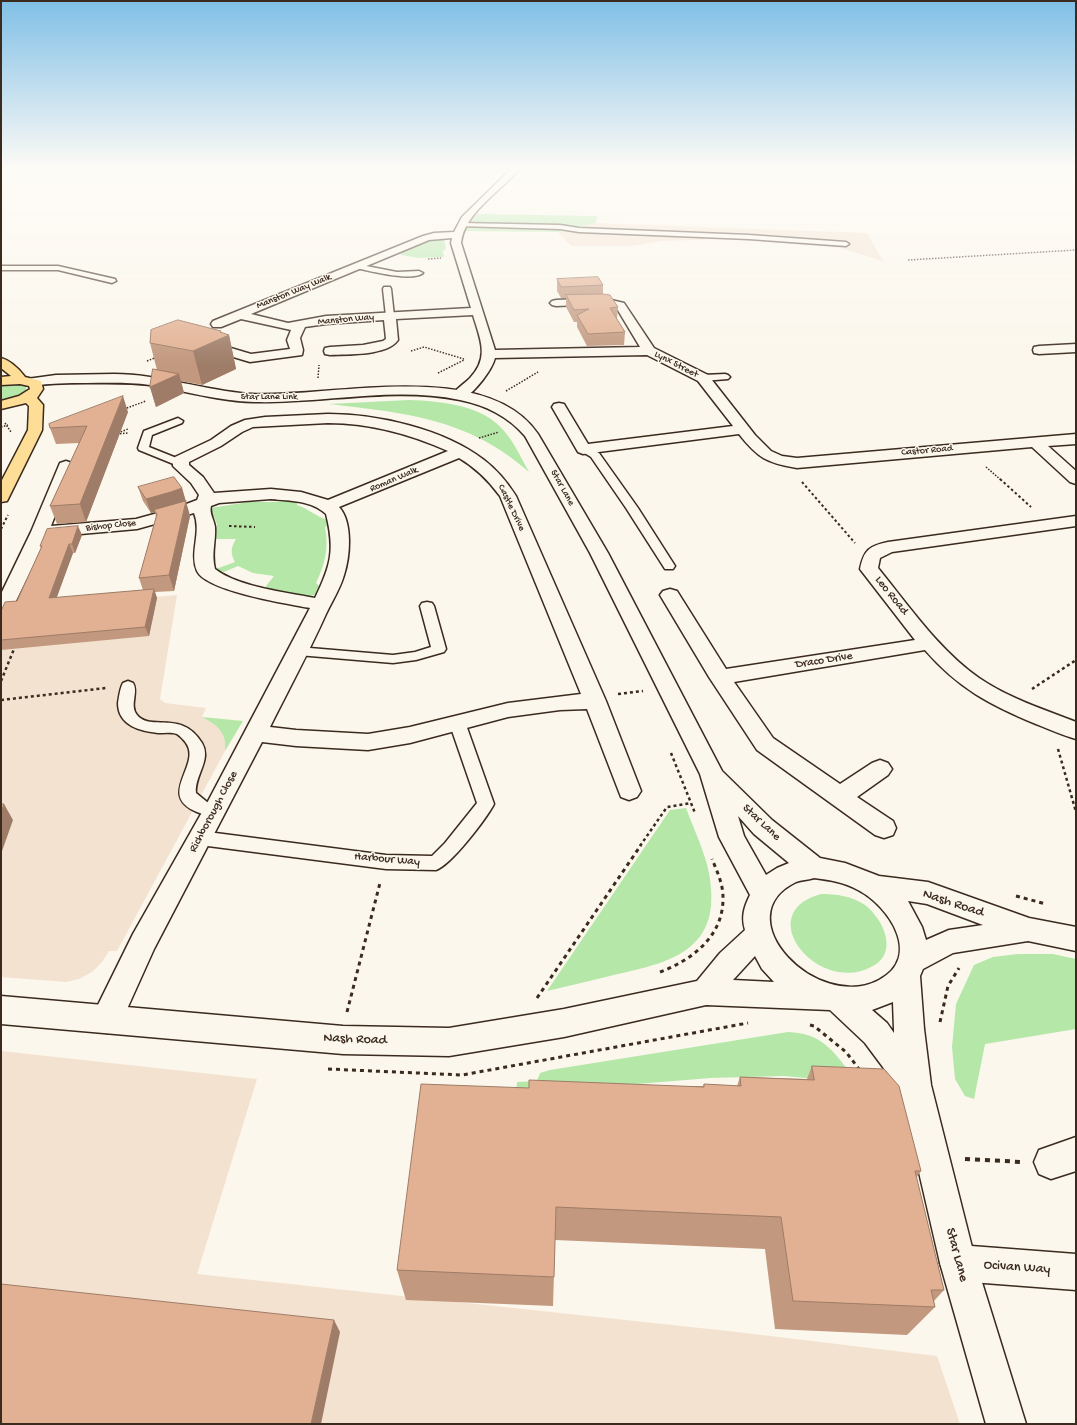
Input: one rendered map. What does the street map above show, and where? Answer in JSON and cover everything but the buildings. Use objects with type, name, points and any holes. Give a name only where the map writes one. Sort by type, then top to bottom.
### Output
[{"type":"main road","points":[[1,362],[15,372],[28,388],[36,405],[34,418],[35,430],[1,497]]},
{"type":"main road","points":[[1,381],[28,388]]},
{"type":"main road","points":[[1,406],[28,388]]},
{"type":"main road","points":[[1,406],[34,418]]},
{"type":"street","name":"Manston Way Walk","points":[[217,324],[394,251],[430,237],[444,234]]},
{"type":"street","points":[[458,234],[456,243],[490,354],[488,363],[482,372],[458,395]]},
{"type":"street","points":[[556,303],[603,301],[620,305],[649,351]]},
{"type":"street","name":"Manston Way","points":[[241,315],[288,327],[326,320],[476,311]]},
{"type":"street","name":"Manston Way","points":[[330,351],[376,347],[388,344],[392,340],[390,316]]},
{"type":"street","name":"Manston Way","points":[[204,344],[250,358],[297,352],[297,347],[294,342],[294,332],[302,325]]},
{"type":"street","points":[[1039,350],[1076,348]]},
{"type":"street","name":"Lynx Street","points":[[490,354],[554,354],[649,351],[703,378],[743,429],[766,454],[783,461]]},
{"type":"street","name":"Star Lane Link","points":[[28,388],[82,379],[110,377],[130,379],[207,394],[254,398],[290,398],[408,390],[458,395]]},
{"type":"street","name":"Star Lane","points":[[458,395],[486,402],[503,410],[518,419],[531,434],[599,554],[712,774],[732,837],[763,895]]},
{"type":"street","points":[[560,407],[583,449],[743,429]]},
{"type":"street","name":"Castle Drive","points":[[180,463],[181,460],[186,457],[217,442],[248,423],[324,419],[362,421],[423,436],[457,450],[486,468],[501,484],[561,616],[602,718],[628,790]]},
{"type":"street","name":"Castor Road","points":[[783,461],[797,463],[1076,439]]},
{"type":"street","points":[[1035,442],[1076,479]]},
{"type":"street","name":"Roman Walk","points":[[327,506],[457,450]]},
{"type":"street","points":[[180,463],[197,480],[207,495],[201,511],[206,520],[207,528],[203,555],[206,571],[215,578],[237,587],[320,605]]},
{"type":"street","points":[[6,603],[40,532],[66,466]]},
{"type":"street","points":[[204,503],[216,498],[271,494],[301,497],[320,502],[327,506]]},
{"type":"street","name":"Bishop Close","points":[[40,532],[137,524],[182,512],[204,503]]},
{"type":"street","name":"Richborough Close","points":[[107,1019],[143,943],[215,811],[336,575],[340,551],[340,534],[334,512],[327,506]]},
{"type":"street","points":[[872,555],[888,547],[1076,521]]},
{"type":"street","name":"Leo Road","points":[[872,555],[869,569],[929,643],[959,674],[987,692],[1074,730]]},
{"type":"street","points":[[670,595],[720,677],[765,744],[884,828]]},
{"type":"street","name":"Draco Drive","points":[[720,677],[929,643]]},
{"type":"street","points":[[255,733],[296,738],[368,742],[410,735],[457,722],[534,706],[595,701]]},
{"type":"street","points":[[839,796],[880,769]]},
{"type":"street","name":"Star Lane","points":[[712,774],[763,827],[814,868]]},
{"type":"street","points":[[832,998],[802,986],[782,971],[767,953],[758,934],[758,907],[763,895],[775,882],[793,872],[814,868],[834,870],[848,874],[875,886]]},
{"type":"street","name":"Star Lane","points":[[875,886],[893,901],[907,920],[914,940],[910,968],[909,1029],[915,1085],[958,1263],[1006,1424]]},
{"type":"street","name":"Nash Road","points":[[875,886],[928,893],[1029,930],[1076,939]]},
{"type":"street","name":"Nash Road","points":[[1,1010],[343,1040],[449,1042],[564,1023],[706,992],[867,1000],[890,991],[910,968],[949,942],[1029,930]]},
{"type":"street","points":[[706,992],[730,962],[758,934]]},
{"type":"street","name":"Star Lane","points":[[832,998],[876,1033],[915,1085]]},
{"type":"street","name":"Ocivan Way","points":[[958,1263],[1076,1272]]},
{"type":"lane","points":[[664,234],[749,237],[846,244]]},
{"type":"lane","points":[[359,266],[397,274],[419,273]]},
{"type":"lane","points":[[1,268],[58,268],[112,281]]},
{"type":"lane","points":[[386,289],[390,316]]},
{"type":"lane","points":[[703,378],[725,377]]},
{"type":"lane","points":[[178,421],[148,434],[143,448],[180,463]]},
{"type":"lane","points":[[583,449],[595,455],[670,566]]},
{"type":"lane","points":[[298,651],[393,659],[416,656],[439,649],[427,606]]},
{"type":"lane","points":[[128,686],[126,705],[127,712],[131,718],[148,727],[180,730],[189,736],[194,742],[198,751],[198,761],[187,789],[190,798],[202,808],[215,811]]},
{"type":"lane","name":"Harbour Way","points":[[200,838],[386,862],[436,863],[456,843],[486,804],[457,722]]},
{"type":"path","points":[[908,260],[1076,250]]},
{"type":"path","points":[[411,351],[424,347],[465,360]]},
{"type":"path","points":[[503,393],[554,363],[554,354]]},
{"type":"path","points":[[318,382],[319,361]]},
{"type":"path","points":[[122,410],[151,399]]},
{"type":"path","points":[[1,427],[8,425]]},
{"type":"path","points":[[457,450],[478,438],[500,431]]},
{"type":"path","points":[[964,448],[1050,524]]},
{"type":"path","points":[[783,461],[858,548],[872,555]]},
{"type":"path","points":[[1,681],[14,649]]},
{"type":"path","points":[[1010,703],[1076,660]]},
{"type":"path","points":[[1,700],[128,686]]},
{"type":"path","points":[[1074,730],[1058,748],[1076,812]]},
{"type":"path","points":[[670,751],[696,817]]},
{"type":"path","points":[[533,1004],[667,807],[691,803]]},
{"type":"path","points":[[658,972],[672,968],[690,958],[704,945],[715,930],[721,914],[723,898],[720,881],[709,852]]},
{"type":"path","points":[[347,1014],[386,862]]},
{"type":"path","points":[[939,1025],[946,991],[954,974],[962,965]]},
{"type":"path","points":[[979,1160],[1063,1158]]},
{"type":"path","points":[[962,1159],[964,1166]]},
{"type":"shaded area","points":[[559,234],[867,234],[883,261],[840,248],[725,239],[663,241],[631,246],[571,246]]},
{"type":"shaded area","points":[[177,595],[160,699],[165,703],[206,708],[202,717],[213,722],[221,730],[226,743],[225,751],[117,951],[109,951],[102,962],[92,972],[79,979],[66,982],[1,977],[1,611]]},
{"type":"shaded area","points":[[1,1051],[257,1079],[197,1274],[728,1331],[937,1356],[960,1424],[1,1424]]},
{"type":"green space","points":[[444,238],[446,249],[443,251],[444,257],[418,258],[401,255],[400,252],[430,239]]},
{"type":"green space","points":[[18,383],[26,386],[26,391],[18,397],[1,401],[1,385]]},
{"type":"green space","points":[[409,400],[448,403],[474,410],[486,416],[496,423],[509,437],[529,472],[506,454],[483,440],[459,429],[410,415],[329,404]]},
{"type":"green space","points":[[287,499],[297,501],[297,505],[329,520],[330,523],[325,527],[327,542],[325,556],[322,569],[316,583],[321,588],[318,593],[309,597],[266,588],[274,576],[253,573],[238,566],[224,572],[217,571],[216,569],[235,562],[232,556],[232,550],[236,539],[217,539],[215,537],[217,524],[210,508],[249,502],[278,502]]},
{"type":"green space","points":[[202,717],[243,721],[225,751],[223,734],[213,723]]},
{"type":"green space","points":[[686,808],[702,847],[708,868],[711,889],[710,910],[706,927],[697,940],[685,951],[671,959],[654,965],[547,991],[670,810]]},
{"type":"green space","points":[[821,894],[838,895],[849,898],[860,902],[872,911],[878,918],[886,936],[887,944],[885,953],[881,960],[873,966],[852,973],[832,970],[814,962],[800,949],[792,933],[792,918],[801,904]]},
{"type":"green space","points":[[1018,954],[1053,954],[1076,959],[1076,1029],[985,1044],[974,1099],[965,1096],[955,1079],[952,1047],[956,1004],[974,965],[993,957]]},
{"type":"green space","points":[[788,1032],[810,1036],[826,1045],[833,1051],[853,1076],[828,1080],[784,1076],[710,1078],[516,1094],[517,1082],[537,1081],[540,1073],[550,1070]]}]
